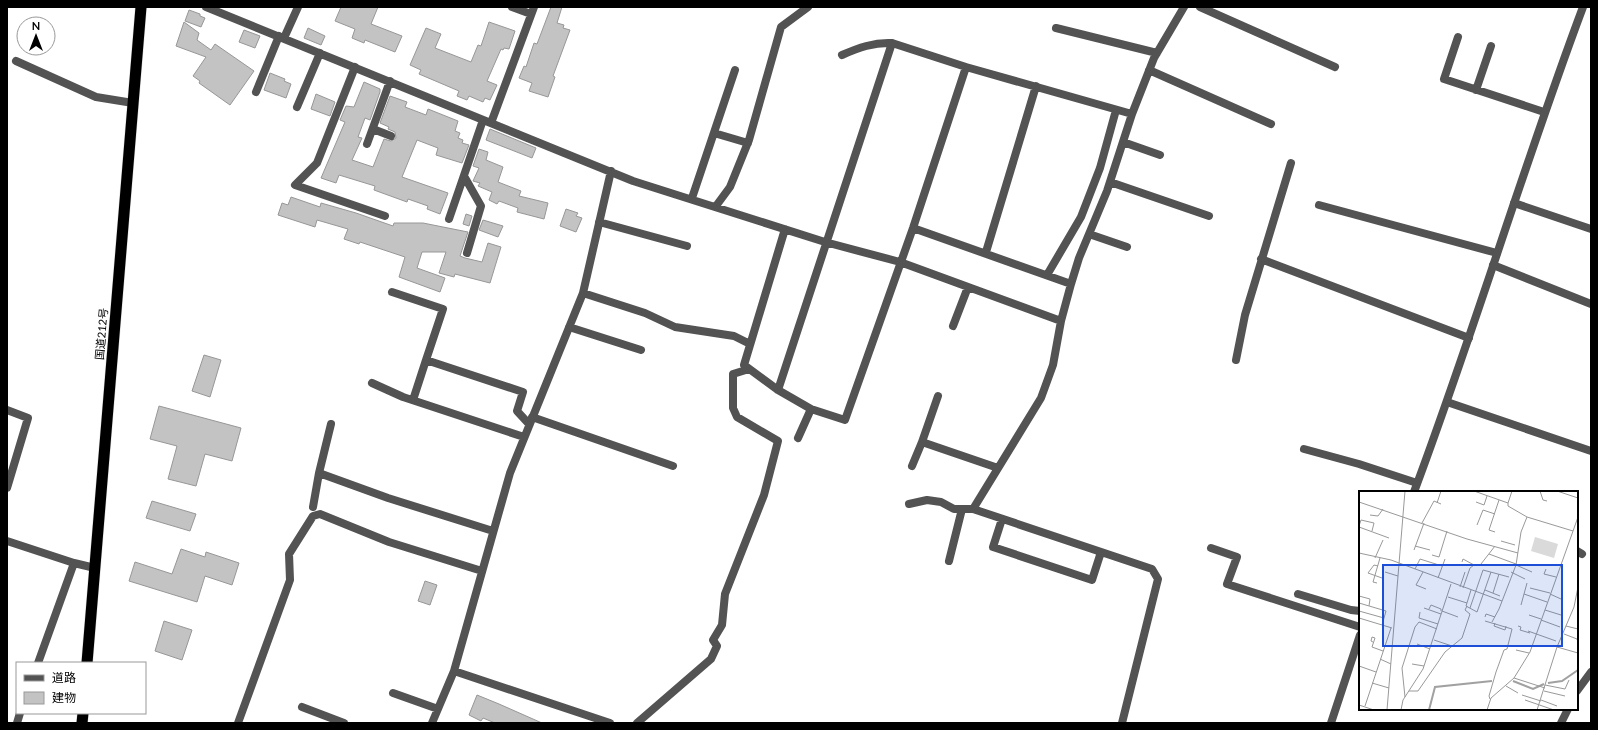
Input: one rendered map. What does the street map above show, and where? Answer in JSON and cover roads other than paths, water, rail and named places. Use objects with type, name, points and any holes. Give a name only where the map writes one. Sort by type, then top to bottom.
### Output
[{"type":"highway","name":"国道212号","points":[[87,662],[141,7]]},
{"type":"street","points":[[206,7],[320,52],[633,181],[692,198],[825,242],[900,262],[1061,321]]},
{"type":"street","points":[[256,92],[298,7]]},
{"type":"street","points":[[449,219],[464,176],[533,11],[512,7]]},
{"type":"street","points":[[716,206],[730,187],[748,143],[781,27],[808,7]]},
{"type":"street","points":[[973,509],[1041,398],[1053,365],[1061,321],[1071,284],[1110,182],[1132,114],[1157,53],[1184,7]]},
{"type":"street","points":[[1200,7],[1335,67]]},
{"type":"street","points":[[1414,491],[1469,338],[1544,112],[1583,7]]},
{"type":"street","points":[[1056,28],[1157,53]]},
{"type":"street","points":[[1458,37],[1444,79],[1544,112]]},
{"type":"street","points":[[778,390],[825,242],[892,43]]},
{"type":"street","points":[[842,55],[875,44],[892,43],[966,67],[1132,114]]},
{"type":"street","points":[[1476,90],[1491,46]]},
{"type":"street","points":[[296,107],[320,52]]},
{"type":"street","points":[[16,61],[96,98],[133,103]]},
{"type":"street","points":[[355,67],[317,163],[295,185],[385,216]]},
{"type":"street","points":[[785,229],[744,365],[778,390],[811,409],[845,420],[913,228],[966,67]]},
{"type":"street","points":[[692,198],[735,70]]},
{"type":"street","points":[[1149,70],[1271,124]]},
{"type":"street","points":[[367,144],[390,81]]},
{"type":"street","points":[[986,252],[1036,86]]},
{"type":"street","points":[[1047,275],[1081,217],[1100,168],[1116,110]]},
{"type":"street","points":[[373,129],[391,136]]},
{"type":"street","points":[[714,133],[748,143]]},
{"type":"street","points":[[1123,142],[1160,155]]},
{"type":"street","points":[[1236,360],[1245,315],[1291,163]]},
{"type":"street","points":[[432,723],[454,671],[510,473],[530,420],[583,293],[611,172]]},
{"type":"street","points":[[464,176],[482,206],[467,253]]},
{"type":"street","points":[[1110,182],[1209,216]]},
{"type":"street","points":[[1514,202],[1591,229]]},
{"type":"street","points":[[1319,205],[1497,253]]},
{"type":"street","points":[[599,222],[687,246]]},
{"type":"street","points":[[913,228],[986,252],[1071,284]]},
{"type":"street","points":[[1089,234],[1127,247]]},
{"type":"street","points":[[1261,259],[1469,338]]},
{"type":"street","points":[[1493,266],[1591,304]]},
{"type":"street","points":[[953,326],[968,287]]},
{"type":"street","points":[[392,292],[443,309],[413,400]]},
{"type":"street","points":[[583,293],[645,313],[676,327],[734,336],[750,344]]},
{"type":"street","points":[[569,327],[641,350]]},
{"type":"street","points":[[426,360],[523,392],[517,411],[530,420],[673,466]]},
{"type":"street","points":[[637,723],[711,659],[718,646],[712,640],[722,625],[725,594],[764,495],[778,441],[737,417],[732,408],[733,374],[749,369]]},
{"type":"street","points":[[372,383],[413,400],[524,436]]},
{"type":"street","points":[[912,466],[938,396]]},
{"type":"street","points":[[1447,402],[1591,451]]},
{"type":"street","points":[[798,438],[811,409]]},
{"type":"street","points":[[7,410],[28,418],[9,475],[7,488]]},
{"type":"street","points":[[313,507],[319,473],[331,424]]},
{"type":"street","points":[[922,442],[998,468]]},
{"type":"street","points":[[1304,449],[1360,464],[1417,483]]},
{"type":"street","points":[[319,473],[388,498],[493,531]]},
{"type":"street","points":[[909,504],[927,500],[942,502],[954,509],[973,509],[1152,569],[1158,579],[1122,723]]},
{"type":"street","points":[[949,561],[962,509]]},
{"type":"street","points":[[238,723],[290,580],[289,554],[313,516],[320,514],[389,542],[482,571]]},
{"type":"street","points":[[1002,519],[993,547],[1092,580],[1101,552]]},
{"type":"street","points":[[7,541],[74,563],[95,568]]},
{"type":"street","points":[[1210,548],[1237,557],[1227,584],[1359,627]]},
{"type":"street","points":[[38,662],[74,563]]},
{"type":"street","points":[[1298,594],[1351,610],[1359,611]]},
{"type":"street","points":[[1331,723],[1359,638]]},
{"type":"street","points":[[454,671],[610,723]]},
{"type":"street","points":[[1578,690],[1591,672]]},
{"type":"street","points":[[393,693],[438,709]]},
{"type":"street","points":[[302,706],[344,723]]},
{"type":"street","points":[[1561,723],[1568,710]]}]
